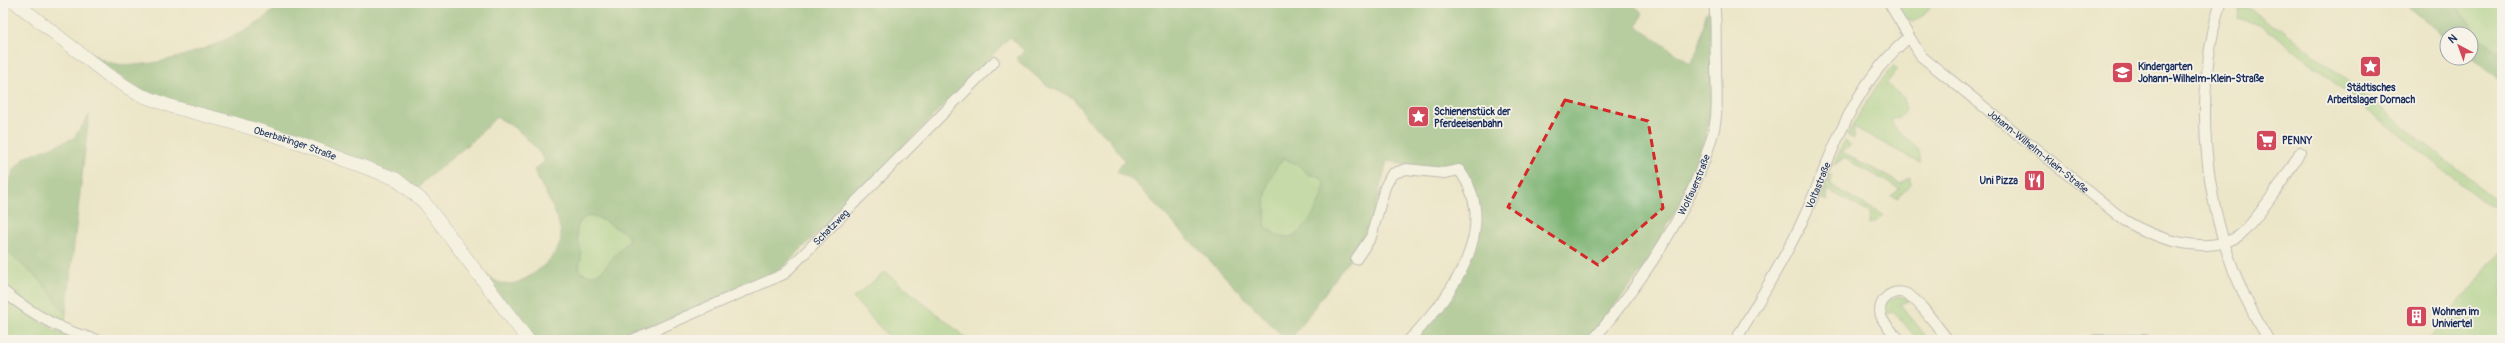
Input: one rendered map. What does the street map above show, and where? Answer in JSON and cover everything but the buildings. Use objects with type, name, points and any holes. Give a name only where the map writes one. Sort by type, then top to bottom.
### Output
[{"type":"street","name":"Oberbairinger Straße","points":[[16,3],[110,76],[138,94],[173,107],[234,123],[300,143],[379,172],[410,189],[438,220],[528,340]]},
{"type":"street","name":"Wolfauerstraße","points":[[1593,340],[1638,283],[1675,222],[1688,196],[1713,134],[1716,113],[1714,3]]},
{"type":"street","name":"Johann-Wilhelm-Klein-Straße","points":[[1889,3],[1908,38],[1921,56],[2124,220],[2141,230],[2177,242],[2201,244],[2222,242],[2241,234],[2290,172],[2300,152]]},
{"type":"street","points":[[2219,7],[2210,60],[2206,133],[2210,182],[2222,242],[2239,286],[2269,340]]},
{"type":"street","name":"Voltastraße","points":[[1736,340],[1805,216],[1848,112],[1893,51],[1908,38]]},
{"type":"street","name":"Schatzweg","points":[[632,340],[784,274],[994,62]]},
{"type":"street","points":[[1356,259],[1371,237],[1385,187],[1392,174],[1406,170],[1444,173],[1459,170],[1470,187],[1475,200],[1476,224],[1474,236],[1451,289],[1432,315],[1409,340]]},
{"type":"street","points":[[3,292],[47,322],[63,329],[98,340]]},
{"type":"street","points":[[1900,340],[1883,320],[1880,309],[1885,298],[1889,294],[1900,292],[1911,297],[1948,340]]},
{"type":"street","points":[[2095,340],[2145,340]]},
{"type":"highlighted area","points":[[1565,100],[1648,121],[1663,208],[1598,265],[1508,207]]},
{"type":"green space","points":[[281,3],[1631,3],[1643,13],[1637,26],[1691,64],[1699,46],[1706,14],[1710,8],[1712,115],[1695,168],[1684,196],[1642,270],[1588,340],[1413,340],[1476,242],[1470,180],[1460,164],[1442,168],[1424,168],[1387,161],[1368,234],[1294,335],[1300,340],[1286,340],[1132,180],[1117,172],[1124,160],[1109,139],[1089,121],[1074,98],[1049,87],[1016,59],[1024,51],[1010,37],[856,195],[780,270],[766,278],[618,340],[534,340],[484,273],[500,283],[506,284],[522,280],[540,269],[548,261],[559,246],[561,238],[555,213],[534,170],[545,161],[535,147],[511,125],[496,117],[476,138],[424,181],[419,188],[398,175],[174,102],[135,87],[84,50],[112,63],[130,65],[152,63],[177,58],[202,50],[248,28],[267,16]],"holes":[[[1284,158],[1297,164],[1309,175],[1320,177],[1325,186],[1310,219],[1295,235],[1286,237],[1276,234],[1265,225],[1267,189],[1272,175]],[[589,215],[599,218],[625,232],[629,239],[600,272],[592,275],[586,275],[580,272],[579,267],[581,254],[577,233],[579,224]]]},
{"type":"green space","points":[[1896,3],[1933,3],[1924,15],[1913,22],[1905,18]]},
{"type":"green space","points":[[2404,3],[2455,3],[2472,26],[2439,26],[2439,31]]},
{"type":"green space","points":[[2455,3],[2502,3],[2502,55],[2479,36],[2479,26],[2472,26]]},
{"type":"green space","points":[[2247,7],[2275,28],[2281,28],[2502,205],[2502,211],[2481,200],[2263,26],[2238,18],[2239,9]]},
{"type":"green space","points":[[2479,36],[2502,55],[2502,82],[2479,63]]},
{"type":"green space","points":[[1893,66],[1898,69],[1886,84],[1904,98],[1905,107],[1902,116],[1891,119],[1894,127],[1918,149],[1920,163],[1854,127],[1854,139],[1847,135],[1876,87]]},
{"type":"green space","points":[[89,115],[66,314],[41,281],[3,248],[3,198],[14,170],[24,158],[74,138]]},
{"type":"green space","points":[[1844,141],[1851,145],[1842,152],[1901,184],[1910,177],[1910,185],[1898,198],[1891,196],[1900,189],[1844,158],[1834,165]]},
{"type":"green space","points":[[1284,158],[1297,164],[1309,175],[1320,177],[1325,186],[1310,219],[1295,235],[1286,237],[1276,235],[1265,226],[1267,189],[1272,175]]},
{"type":"green space","points":[[1831,174],[1831,186],[1883,215],[1877,221],[1869,224],[1870,213],[1828,190],[1827,201],[1821,198]]},
{"type":"green space","points":[[589,215],[599,218],[625,232],[629,239],[604,269],[596,274],[586,275],[580,272],[579,267],[581,254],[577,228],[583,219]]},
{"type":"green space","points":[[3,248],[41,281],[66,314],[64,327],[3,288]]},
{"type":"green space","points":[[2502,249],[2502,340],[2428,340]]},
{"type":"green space","points":[[885,272],[969,340],[892,340],[853,298]]},
{"type":"green space","points":[[1899,296],[1911,300],[1900,304],[1929,340],[1918,340],[1894,312],[1883,315],[1885,302]]},
{"type":"green space","points":[[3,297],[54,330],[73,337],[72,340],[3,340]]},
{"type":"place","name":"Städtisches Arbeitslager Dornach","points":[[2371,67]]},
{"type":"place","name":"Kindergarten Johann-Wilhelm-Klein-Straße","points":[[2122,72]]},
{"type":"place","name":"Schienenstück der Pferdeeisenbahn","points":[[1419,117]]},
{"type":"place","name":"PENNY","points":[[2266,140]]},
{"type":"place","name":"Uni Pizza","points":[[2034,180]]},
{"type":"place","name":"Wohnen im Univiertel","points":[[2416,317]]}]
